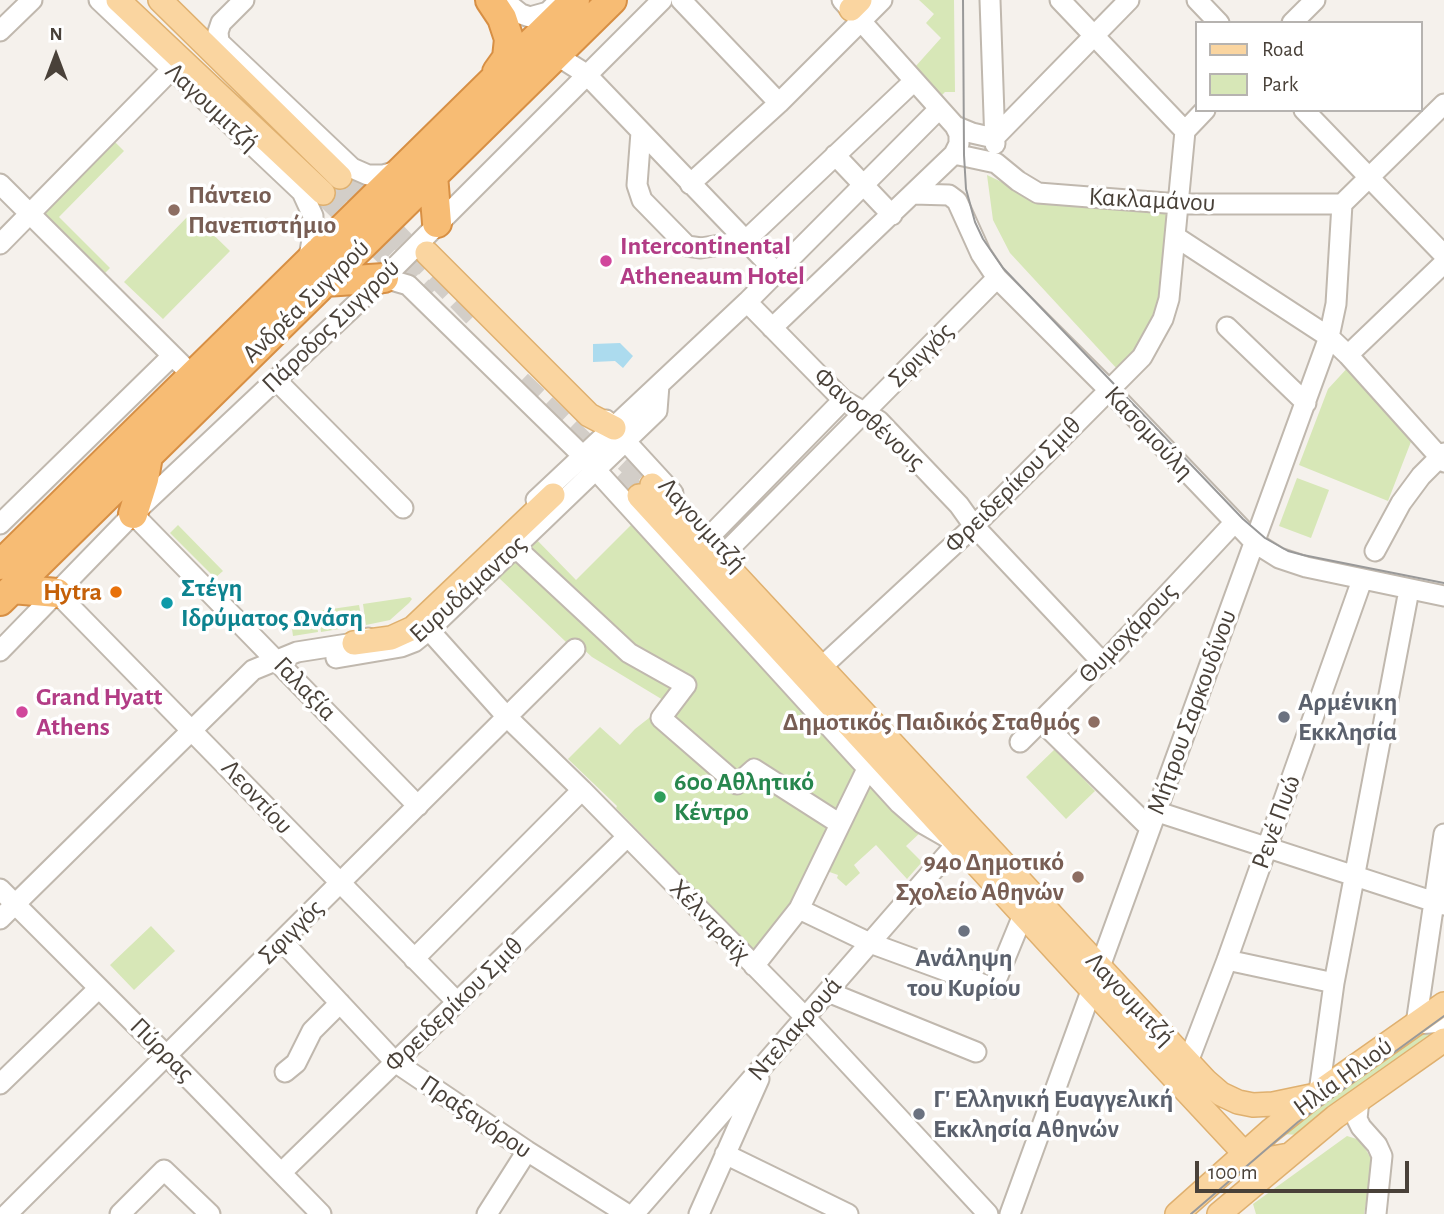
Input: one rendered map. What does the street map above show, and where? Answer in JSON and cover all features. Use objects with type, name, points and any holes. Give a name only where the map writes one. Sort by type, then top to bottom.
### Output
[{"type":"highway","points":[[475,0],[496,20],[501,29],[503,38],[494,76]]},
{"type":"highway","points":[[490,0],[502,18],[509,39],[507,58],[494,76]]},
{"type":"highway","name":"Ανδρέα Συγγρού","points":[[5,569],[148,456],[316,272],[404,168],[494,76],[547,46],[611,0]]},
{"type":"highway","name":"Ανδρέα Συγγρού","points":[[5,569],[192,376],[433,176],[547,46],[564,1]]},
{"type":"highway","points":[[433,176],[437,223]]},
{"type":"highway","points":[[316,272],[384,278]]},
{"type":"highway","points":[[133,514],[148,456]]},
{"type":"highway","points":[[5,569],[57,593]]},
{"type":"main road","name":"Λαγουμιτζή","points":[[118,0],[323,193]]},
{"type":"main road","name":"Λαγουμιτζή","points":[[160,0],[346,172]]},
{"type":"main road","points":[[427,253],[589,415],[620,435]]},
{"type":"main road","name":"Λαγουμιτζή","points":[[646,491],[965,837],[1100,967],[1206,1081],[1222,1094],[1238,1102],[1254,1105],[1273,1104],[1317,1093]]},
{"type":"main road","points":[[354,643],[391,638],[413,628],[553,495]]},
{"type":"main road","name":"Λαγουμιτζή","points":[[965,837],[1023,915],[1239,1151]]},
{"type":"main road","name":"Ηλία Ηλιού","points":[[1177,1214],[1239,1151],[1444,1004]]},
{"type":"main road","name":"Ηλία Ηλιού","points":[[1219,1214],[1242,1205],[1289,1155],[1359,1099],[1444,1040]]},
{"type":"main road","points":[[1242,1205],[1239,1151],[1267,1159],[1289,1155]]},
{"type":"street","points":[[0,31],[32,0]]},
{"type":"street","name":"Λαγουμιτζή","points":[[99,0],[307,199],[313,216],[316,272]]},
{"type":"street","name":"Λαγουμιτζή","points":[[244,0],[221,23],[219,42],[346,172]]},
{"type":"street","points":[[503,0],[521,14],[530,17],[548,12],[564,1]]},
{"type":"street","name":"Πάροδος Συγγρού","points":[[0,651],[133,514],[384,278],[662,0]]},
{"type":"street","points":[[681,0],[779,103]]},
{"type":"street","points":[[690,184],[779,103],[854,7],[882,0]]},
{"type":"street","points":[[990,0],[996,163]]},
{"type":"street","points":[[1059,0],[1185,131],[1203,112]]},
{"type":"street","points":[[995,138],[1129,0]]},
{"type":"street","points":[[1197,0],[1217,21]]},
{"type":"street","points":[[1294,21],[1315,0]]},
{"type":"street","points":[[854,7],[939,110],[963,130],[995,138]]},
{"type":"street","points":[[547,46],[586,74],[776,272]]},
{"type":"street","points":[[0,244],[172,69]]},
{"type":"street","points":[[641,132],[638,185],[642,200],[687,246],[701,248],[745,241],[914,80]]},
{"type":"street","points":[[1342,204],[1444,104]]},
{"type":"street","name":"Ευρυδάμαντος","points":[[0,919],[253,670],[297,652],[354,643],[397,626],[590,463],[620,435],[659,385],[747,302],[939,110]]},
{"type":"street","points":[[1307,112],[1444,255]]},
{"type":"street","points":[[772,328],[913,194],[963,155],[959,134],[963,130]]},
{"type":"street","name":"Φρειδερίκου Σμιθ","points":[[827,662],[974,526],[1142,357],[1163,319],[1169,299],[1185,131]]},
{"type":"street","points":[[835,155],[892,215]]},
{"type":"street","name":"Κακλαμάνου","points":[[963,155],[996,163],[1038,193],[1178,204],[1342,204]]},
{"type":"street","points":[[346,172],[383,175],[404,168]]},
{"type":"street","points":[[0,184],[192,376]]},
{"type":"street","name":"Κασομούλη","points":[[913,194],[949,195],[957,201],[981,254],[997,278],[1109,390],[1255,543],[1292,563],[1444,596]]},
{"type":"street","name":"Μήτρου Σαρκουδίνου","points":[[1010,1214],[1329,337],[1336,304],[1342,204]]},
{"type":"street","name":"Λαγουμιτζή","points":[[384,278],[408,285],[590,463],[867,769],[922,823],[965,837],[962,810],[620,435],[438,250],[437,223]]},
{"type":"street","points":[[1176,237],[1329,337],[1442,458],[1421,476],[1401,503],[1375,551]]},
{"type":"street","points":[[1348,355],[1444,262]]},
{"type":"street","name":"Σφιγγός","points":[[726,552],[997,278]]},
{"type":"street","name":"Φανοσθένους","points":[[747,302],[844,400],[879,421],[1101,662]]},
{"type":"street","points":[[1227,327],[1306,403]]},
{"type":"street","points":[[0,524],[171,357]]},
{"type":"street","points":[[275,379],[403,508]]},
{"type":"street","points":[[711,535],[844,400]]},
{"type":"street","name":"Ευρυδάμαντος","points":[[276,659],[300,663],[379,652],[408,645],[429,630],[515,547],[590,463]]},
{"type":"street","name":"Γαλαξία","points":[[133,514],[418,806]]},
{"type":"street","name":"Θυμοχάρους","points":[[1020,742],[1109,657],[1234,523]]},
{"type":"street","points":[[515,547],[629,653],[686,685],[660,718],[737,784],[754,769],[840,824]]},
{"type":"street","name":"Ρενέ Πυώ","points":[[1188,1062],[1362,580]]},
{"type":"street","points":[[1317,1093],[1334,983],[1409,590]]},
{"type":"street","name":"Λεοντίου","points":[[57,593],[457,1002]]},
{"type":"street","name":"Χέλντραϊχ","points":[[429,630],[507,717],[806,1018],[988,1214]]},
{"type":"street","name":"Σφιγγός","points":[[7,1214],[575,649]]},
{"type":"street","points":[[1041,721],[1152,819],[1267,848],[1438,903]]},
{"type":"street","points":[[754,966],[799,909],[867,769]]},
{"type":"street","points":[[414,959],[582,790]]},
{"type":"street","points":[[1444,834],[1438,903],[1416,1024],[1444,1022]]},
{"type":"street","name":"Φρειδερίκου Σμιθ","points":[[281,1173],[627,836]]},
{"type":"street","name":"Ντελακρουά","points":[[634,1214],[965,837]]},
{"type":"street","name":"Πύρρας","points":[[0,889],[321,1214]]},
{"type":"street","points":[[799,909],[870,943],[993,988],[1023,915]]},
{"type":"street","name":"Πραξαγόρου","points":[[282,941],[395,1062],[527,1151],[628,1214]]},
{"type":"street","points":[[1227,960],[1334,983]]},
{"type":"street","points":[[0,1084],[99,988]]},
{"type":"street","points":[[828,992],[976,1052]]},
{"type":"street","points":[[285,1072],[296,1063],[312,1031],[340,1003]]},
{"type":"street","points":[[699,1214],[766,1062]]},
{"type":"street","points":[[1359,1099],[1357,1119],[1382,1156],[1376,1214]]},
{"type":"street","points":[[487,1214],[527,1151]]},
{"type":"street","points":[[725,1154],[848,1214]]},
{"type":"street","points":[[120,1214],[164,1170],[210,1214]]},
{"type":"green space","points":[[919,0],[954,0],[955,92],[945,92],[942,95],[915,67],[941,38],[926,23],[934,14]]},
{"type":"green space","points":[[115,142],[124,151],[59,217],[110,268],[105,273],[44,214]]},
{"type":"green space","points":[[987,175],[1033,197],[1170,206],[1157,318],[1119,371],[1010,253],[993,220]]},
{"type":"green space","points":[[191,213],[230,251],[163,319],[124,282]]},
{"type":"green space","points":[[1351,364],[1414,434],[1388,501],[1299,465],[1328,389]]},
{"type":"green space","points":[[1297,478],[1329,490],[1311,538],[1279,526]]},
{"type":"green space","points":[[178,525],[223,571],[215,578],[170,533]]},
{"type":"green space","points":[[631,525],[921,832],[906,846],[922,862],[907,879],[876,845],[854,865],[860,873],[846,886],[837,878],[838,875],[824,870],[760,965],[654,853],[656,849],[617,806],[568,759],[600,727],[620,745],[635,729],[668,703],[592,657],[571,638],[566,642],[498,577],[535,538],[576,580]]},
{"type":"green space","points":[[410,597],[412,599],[409,603],[390,620],[366,625],[363,604]]},
{"type":"green space","points":[[359,605],[363,625],[321,632],[318,611]]},
{"type":"green space","points":[[315,612],[318,632],[293,636],[290,615]]},
{"type":"green space","points":[[1055,749],[1095,791],[1066,819],[1026,777]]},
{"type":"green space","points":[[151,926],[175,951],[134,990],[110,965]]},
{"type":"green space","points":[[1444,1026],[1300,1135],[1280,1134],[1417,1028]]},
{"type":"green space","points":[[1347,1136],[1360,1140],[1372,1160],[1373,1168],[1364,1214],[1256,1214],[1253,1204]]},
{"type":"water","points":[[620,343],[633,356],[623,368],[615,361],[593,362],[593,344]]},
{"type":"tunnel","points":[[340,177],[475,316]]},
{"type":"tunnel","points":[[323,193],[429,296]]},
{"type":"tunnel","points":[[520,382],[639,496]]},
{"type":"tunnel","points":[[601,437],[652,485]]},
{"type":"tram line","points":[[963,0],[966,189],[975,222],[1003,268],[1243,519],[1265,538],[1288,551],[1303,555],[1444,583]]},
{"type":"tram line","points":[[1191,1214],[1298,1122],[1444,1016]]},
{"type":"place","name":"Πάντειο Πανεπιστήμιο","points":[[174,210]]},
{"type":"place","name":"Intercontinental Atheneaum Hotel","points":[[606,261]]},
{"type":"place","name":"Hytra","points":[[116,592]]},
{"type":"place","name":"Στέγη Iδρύματος Ωνάση","points":[[167,603]]},
{"type":"place","name":"Grand Hyatt Athens","points":[[22,712]]},
{"type":"place","name":"Αρμένικη Εκκλησία","points":[[1284,717]]},
{"type":"place","name":"Δημοτικός Παιδικός Σταθμός","points":[[1094,722]]},
{"type":"place","name":"60ο Αθλητικό Κέντρο","points":[[660,797]]},
{"type":"place","name":"94ο Δημοτικό Σχολείο Αθηνών","points":[[1078,877]]},
{"type":"place","name":"Ανάληψη του Κυρίου","points":[[964,931]]},
{"type":"place","name":"Γ' Ελληνική Ευαγγελική Εκκλησία Αθηνών","points":[[919,1114]]}]
